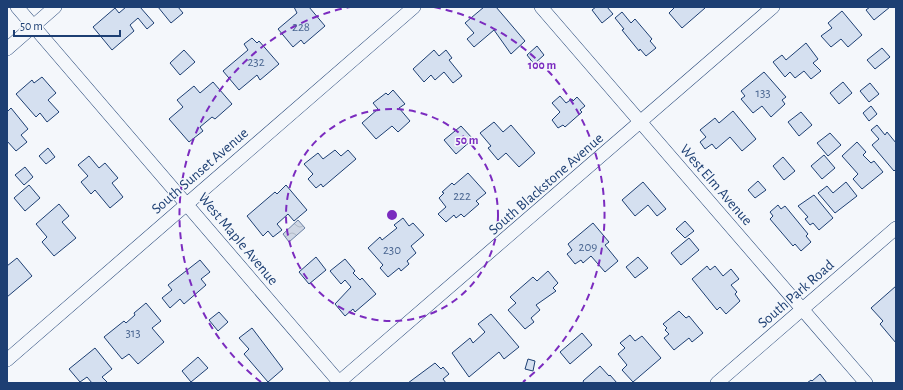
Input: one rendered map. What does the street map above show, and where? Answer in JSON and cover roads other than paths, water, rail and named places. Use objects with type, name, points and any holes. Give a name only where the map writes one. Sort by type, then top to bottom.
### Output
[{"type":"street","name":"West Maple Avenue","points":[[17,7],[187,203],[339,383]]},
{"type":"street","points":[[7,48],[55,7]]},
{"type":"street","name":"South Sunset Avenue","points":[[7,360],[414,7]]},
{"type":"street","name":"West Elm Avenue","points":[[541,7],[866,383]]},
{"type":"street","name":"South Blackstone Avenue","points":[[339,383],[641,123],[773,7]]},
{"type":"street","name":"South Park Road","points":[[717,383],[896,228]]},
{"type":"water","points":[[298,220],[305,228],[289,242],[283,234]]}]
